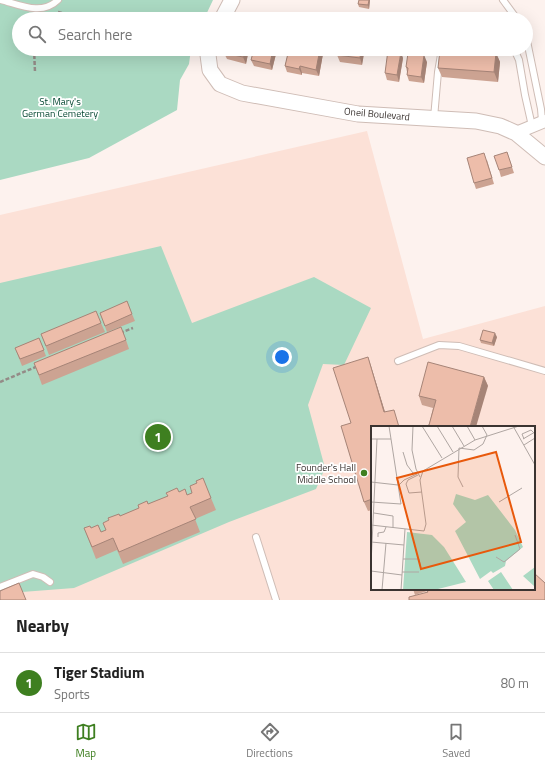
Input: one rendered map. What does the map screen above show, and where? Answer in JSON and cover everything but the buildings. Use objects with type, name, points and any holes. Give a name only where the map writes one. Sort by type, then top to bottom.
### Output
[{"type":"street","points":[[226,12],[232,0]]},
{"type":"street","name":"Oneil Boulevard","points":[[208,56],[210,70],[220,84],[242,94],[358,114],[476,121],[500,126],[516,133],[545,157]]},
{"type":"street","points":[[516,133],[541,121]]},
{"type":"lane","points":[[1,0],[38,9],[46,8],[58,0]]},
{"type":"lane","points":[[503,0],[512,12]]},
{"type":"lane","points":[[434,118],[441,56]]},
{"type":"lane","points":[[517,56],[525,95],[541,121]]},
{"type":"lane","points":[[530,56],[541,109],[541,121]]},
{"type":"lane","points":[[398,360],[439,345],[458,346],[545,371]]},
{"type":"lane","points":[[256,537],[276,600]]},
{"type":"lane","points":[[0,587],[33,574],[43,577],[50,582]]},
{"type":"path","points":[[46,8],[59,12]]},
{"type":"path","points":[[35,56],[36,72]]},
{"type":"path","points":[[118,334],[133,328]]},
{"type":"path","points":[[0,382],[44,364]]},
{"type":"shaded area","points":[[367,131],[423,339],[545,306],[545,600],[0,600],[0,215]]},
{"type":"green space","name":"St. Mary's German Cemetery","points":[[0,0],[213,0],[207,12],[12,12],[12,56],[190,56],[189,64],[180,80],[177,110],[89,158],[0,180]]},
{"type":"green space","points":[[161,246],[192,323],[314,277],[371,308],[344,365],[323,364],[308,405],[325,468],[316,489],[229,522],[74,588],[22,592],[0,600],[0,283]]},
{"type":"place","name":"Tiger Stadium","points":[[158,437]]},
{"type":"place","name":"Founder's Hall Middle School","points":[[364,473]]}]
